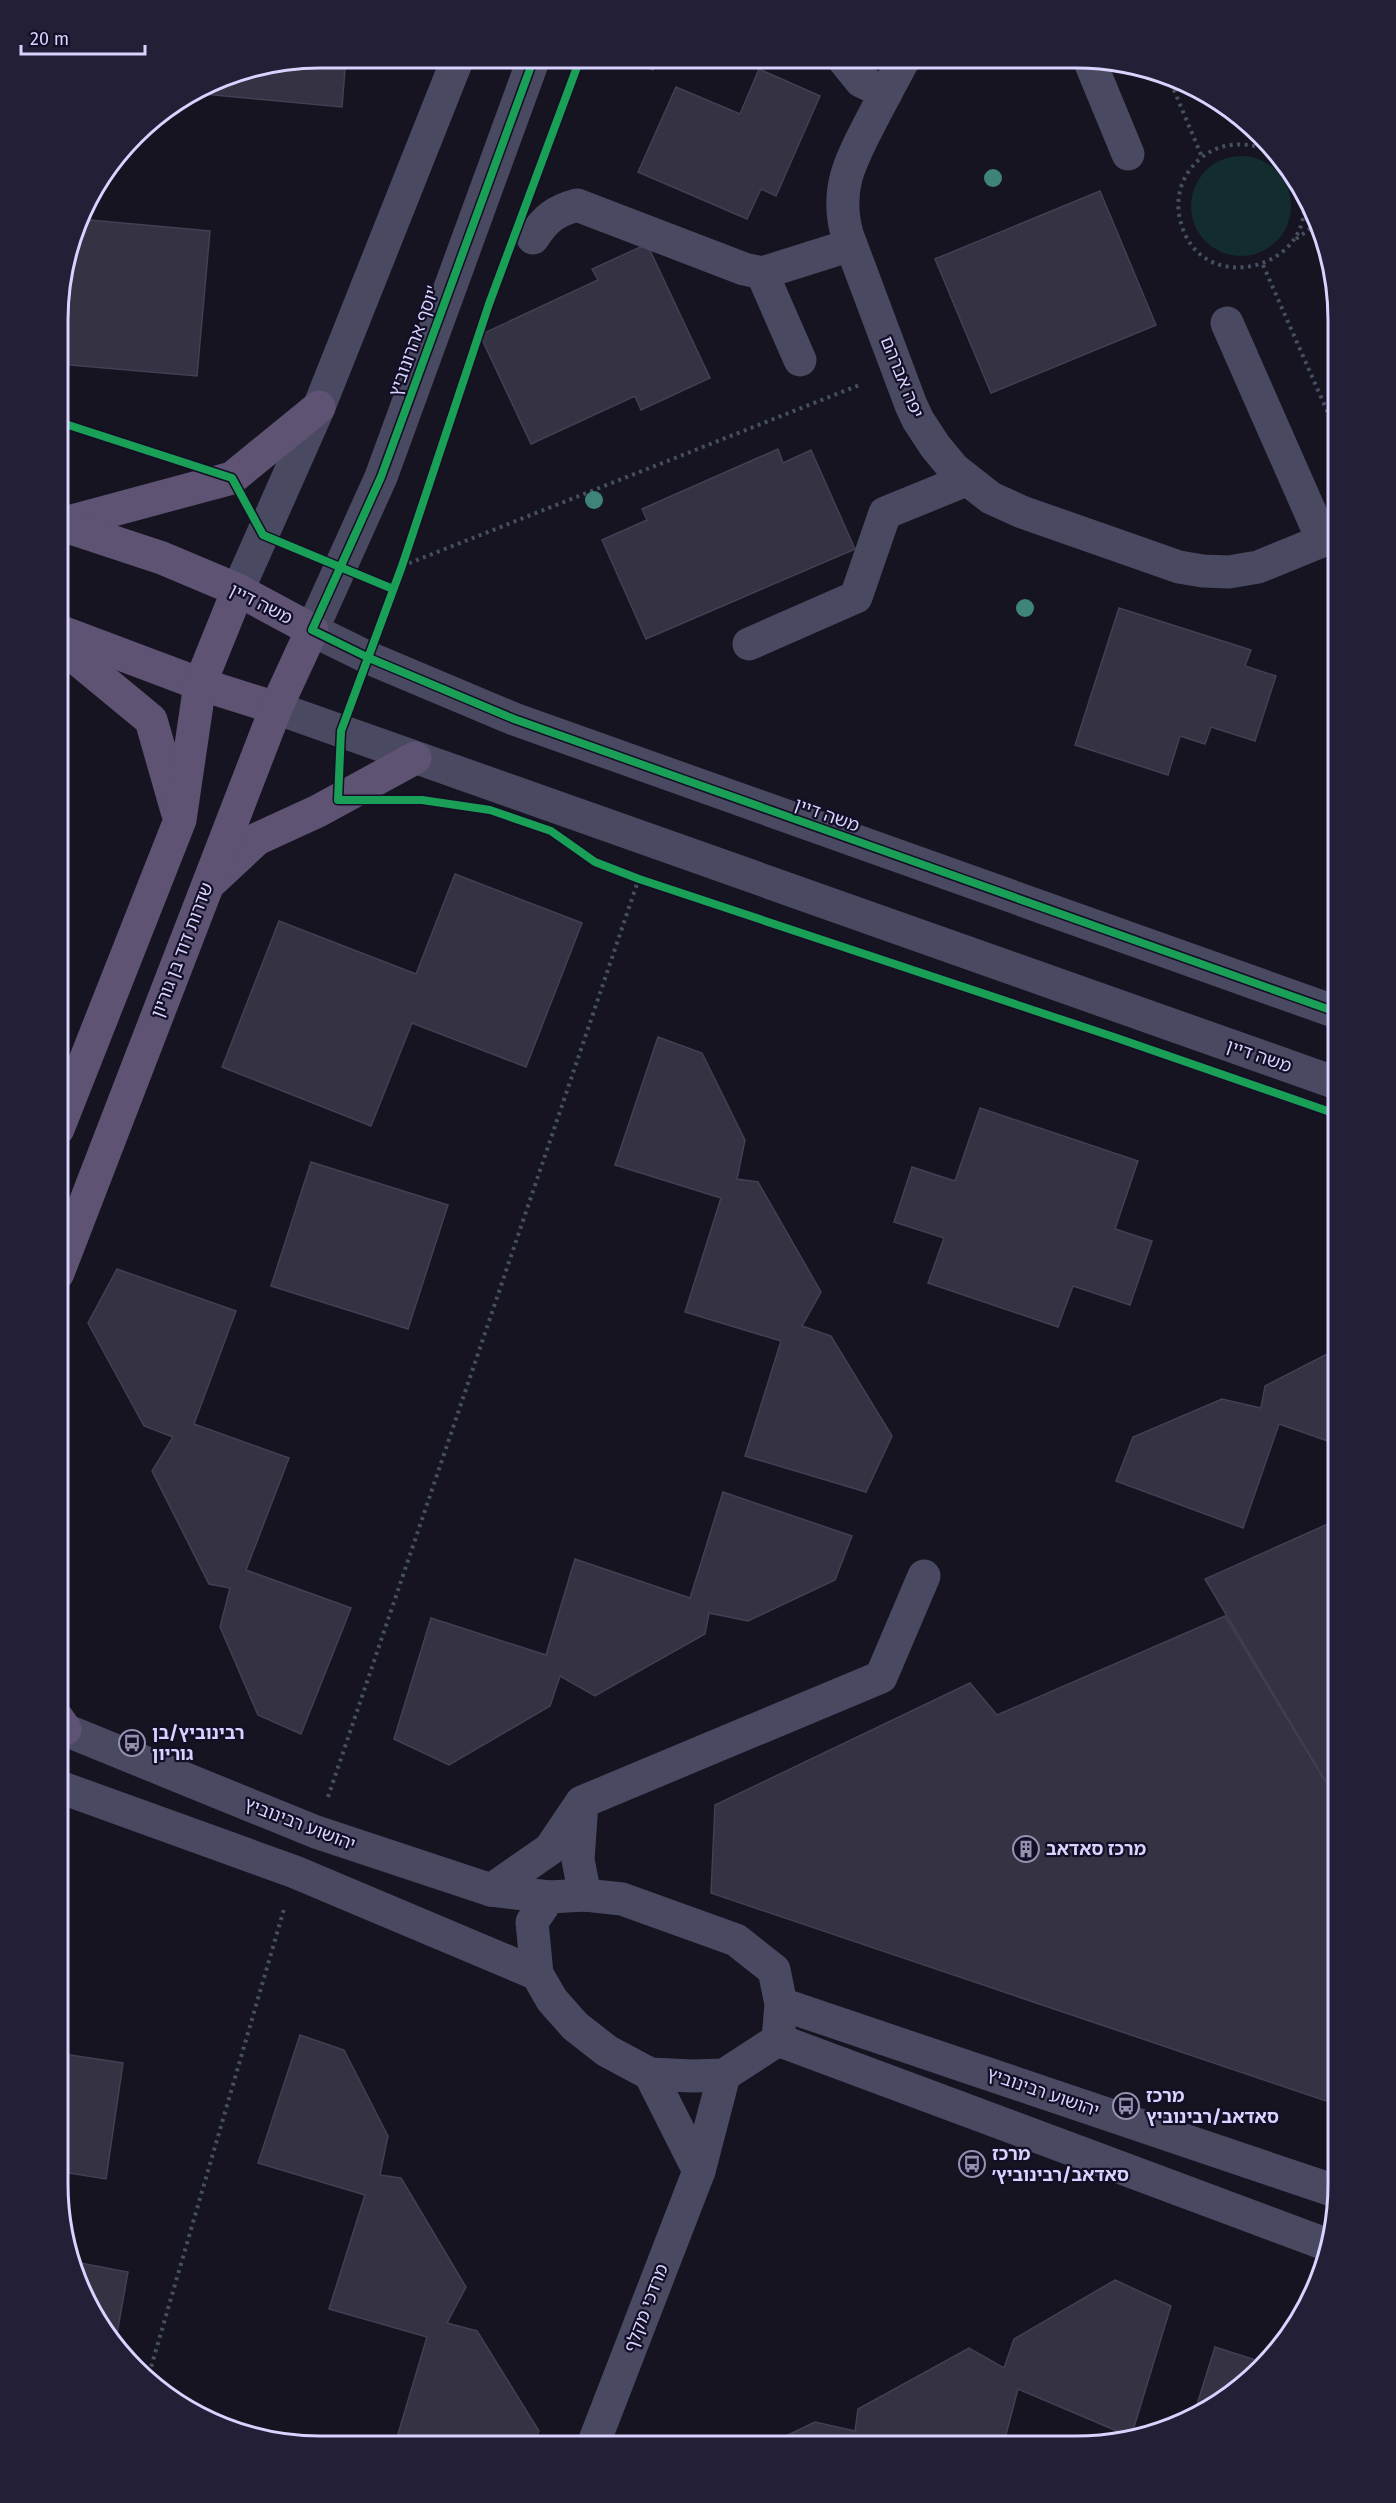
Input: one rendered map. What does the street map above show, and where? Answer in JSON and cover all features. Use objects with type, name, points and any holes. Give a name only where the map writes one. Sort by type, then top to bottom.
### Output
[{"type":"main road","points":[[68,522],[232,478],[319,407]]},
{"type":"main road","name":"משה דיין","points":[[68,527],[162,558],[238,590],[312,630]]},
{"type":"main road","points":[[68,1104],[180,820],[200,684],[238,590]]},
{"type":"main road","name":"שדרות דוד בן גוריון","points":[[68,1247],[276,708],[312,630]]},
{"type":"main road","name":"משה דיין","points":[[68,634],[200,684],[276,708]]},
{"type":"main road","points":[[68,651],[151,720],[180,820]]},
{"type":"main road","points":[[206,887],[257,839],[318,811],[415,758]]},
{"type":"street","points":[[238,590],[319,407],[454,68]]},
{"type":"street","name":"יוסף אהרונוביץ'","points":[[312,630],[381,477],[530,68]]},
{"type":"street","points":[[850,68],[861,81],[886,93]]},
{"type":"street","name":"יפה אברהם","points":[[899,68],[852,157],[846,176],[842,205],[844,224],[911,405],[926,433],[944,458],[966,480],[991,498],[1022,512],[1186,569],[1220,572],[1248,569],[1268,564],[1328,539]]},
{"type":"street","points":[[1092,68],[1128,154]]},
{"type":"street","points":[[533,238],[546,219],[561,209],[576,205],[744,269],[762,273],[851,245]]},
{"type":"street","points":[[762,273],[801,360]]},
{"type":"street","points":[[1227,323],[1328,532]]},
{"type":"street","points":[[749,644],[856,597],[885,513],[966,480]]},
{"type":"street","name":"משה דיין","points":[[312,630],[369,658],[514,719],[1328,1009]]},
{"type":"street","name":"משה דיין","points":[[276,708],[1328,1080]]},
{"type":"street","points":[[491,1890],[550,1849],[582,1802],[880,1677],[924,1576]]},
{"type":"street","name":"יהושוע רבינוביץ","points":[[68,1728],[316,1832],[491,1890],[549,1897],[585,1895],[621,1899],[652,1909]]},
{"type":"street","points":[[68,1790],[295,1872],[537,1974]]},
{"type":"street","points":[[582,1802],[578,1860],[585,1895]]},
{"type":"street","points":[[578,1860],[652,1909],[736,1940],[774,1970],[781,2004],[778,2040]]},
{"type":"street","points":[[549,1897],[532,1922],[537,1974],[552,2000],[575,2026],[607,2051],[650,2074],[724,2075],[778,2040]]},
{"type":"street","name":"יהושוע רבינוביץ","points":[[781,2004],[1328,2189]]},
{"type":"street","points":[[778,2040],[1322,2243]]},
{"type":"street","points":[[650,2074],[699,2170]]},
{"type":"street","name":"מרדכי מקלף","points":[[596,2436],[699,2170],[724,2075]]},
{"type":"path","points":[[1172,86],[1202,157]]},
{"type":"path","points":[[1261,148],[1228,145],[1202,157],[1184,179],[1178,199],[1180,218],[1186,236],[1198,251],[1214,262],[1234,268],[1263,265],[1280,255],[1311,228]]},
{"type":"path","points":[[1293,242],[1303,210]]},
{"type":"path","points":[[1263,265],[1328,413]]},
{"type":"path","points":[[400,570],[898,370]]},
{"type":"path","points":[[400,570],[406,555]]},
{"type":"path","points":[[316,1832],[651,842]]},
{"type":"path","points":[[628,875],[650,883]]},
{"type":"path","points":[[150,2370],[295,1872]]},
{"type":"green space","points":[[1241,156],[1269,164],[1283,178],[1291,206],[1283,234],[1269,248],[1241,256],[1213,248],[1199,234],[1191,206],[1199,178],[1213,164]]},
{"type":"building","points":[[303,68],[345,68],[342,107],[207,94],[239,81],[270,72]]},
{"type":"building","points":[[759,69],[820,96],[776,196],[761,189],[747,219],[638,172],[676,87],[740,114]]},
{"type":"building","points":[[1100,191],[1156,325],[991,393],[935,259]]},
{"type":"building","points":[[88,220],[210,231],[197,376],[68,365],[68,303],[72,270]]},
{"type":"building","points":[[647,244],[710,378],[641,410],[635,396],[531,444],[480,335],[598,280],[592,269]]},
{"type":"building","points":[[778,449],[783,463],[811,450],[855,549],[646,639],[602,540],[647,520],[642,509]]},
{"type":"building","points":[[1119,608],[1251,650],[1245,666],[1276,676],[1255,741],[1211,727],[1205,744],[1180,736],[1168,775],[1075,745]]},
{"type":"building","points":[[455,874],[582,923],[526,1067],[412,1023],[371,1126],[222,1067],[279,921],[416,974]]},
{"type":"building","points":[[658,1037],[702,1053],[745,1140],[737,1179],[758,1182],[821,1292],[802,1326],[831,1336],[892,1436],[866,1492],[745,1456],[781,1341],[685,1312],[721,1198],[615,1165]]},
{"type":"building","points":[[980,1108],[1138,1161],[1115,1229],[1152,1241],[1130,1305],[1073,1286],[1058,1327],[928,1283],[944,1238],[894,1222],[912,1167],[955,1181]]},
{"type":"building","points":[[311,1162],[448,1205],[408,1329],[271,1286]]},
{"type":"building","points":[[117,1269],[236,1311],[194,1424],[289,1458],[246,1570],[351,1608],[301,1734],[258,1715],[220,1627],[230,1588],[209,1584],[152,1471],[173,1437],[144,1426],[88,1323]]},
{"type":"building","points":[[1328,1354],[1328,1441],[1279,1424],[1243,1528],[1116,1481],[1133,1437],[1222,1399],[1261,1408],[1265,1386]]},
{"type":"building","points":[[723,1492],[852,1536],[835,1580],[748,1621],[709,1613],[705,1634],[595,1696],[560,1676],[550,1706],[449,1765],[394,1739],[431,1618],[546,1655],[575,1559],[690,1598]]},
{"type":"building","points":[[1328,1524],[1328,1786],[1205,1579]]},
{"type":"building","name":"מרכז סאדאב","points":[[1225,1616],[1328,1786],[1328,2102],[711,1893],[715,1805],[970,1683],[997,1715]]},
{"type":"building","points":[[300,2035],[344,2050],[388,2136],[380,2175],[401,2178],[466,2287],[447,2323],[477,2331],[539,2431],[537,2436],[397,2436],[427,2337],[329,2309],[365,2195],[258,2163]]},
{"type":"building","points":[[68,2055],[123,2063],[106,2179],[68,2173]]},
{"type":"building","points":[[81,2263],[128,2272],[117,2333],[101,2309]]},
{"type":"building","points":[[1115,2280],[1171,2306],[1133,2429],[1119,2432],[1018,2389],[1006,2436],[786,2436],[815,2422],[855,2431],[858,2409],[969,2348],[1004,2368],[1014,2339]]},
{"type":"building","points":[[1215,2347],[1257,2360],[1230,2383],[1197,2405]]},
{"type":"cycle path","points":[[530,68],[381,477],[312,630],[369,658],[514,719],[1328,1009]]},
{"type":"cycle path","points":[[577,68],[489,304],[402,566],[341,731],[338,800],[422,800],[490,810],[551,831],[595,862],[639,879],[1114,1037],[1328,1111]]},
{"type":"cycle path","points":[[68,425],[232,478],[263,535],[393,589]]},
{"type":"place","name":"רבינוביץ/בן גוריון","points":[[132,1743]]},
{"type":"place","name":"מרכז סאדאב","points":[[1026,1849]]},
{"type":"place","name":"מרכז סאדאב/רבינוביץ","points":[[1126,2106]]},
{"type":"place","name":"מרכז סאדאב/רבינוביץ׳","points":[[972,2164]]}]
